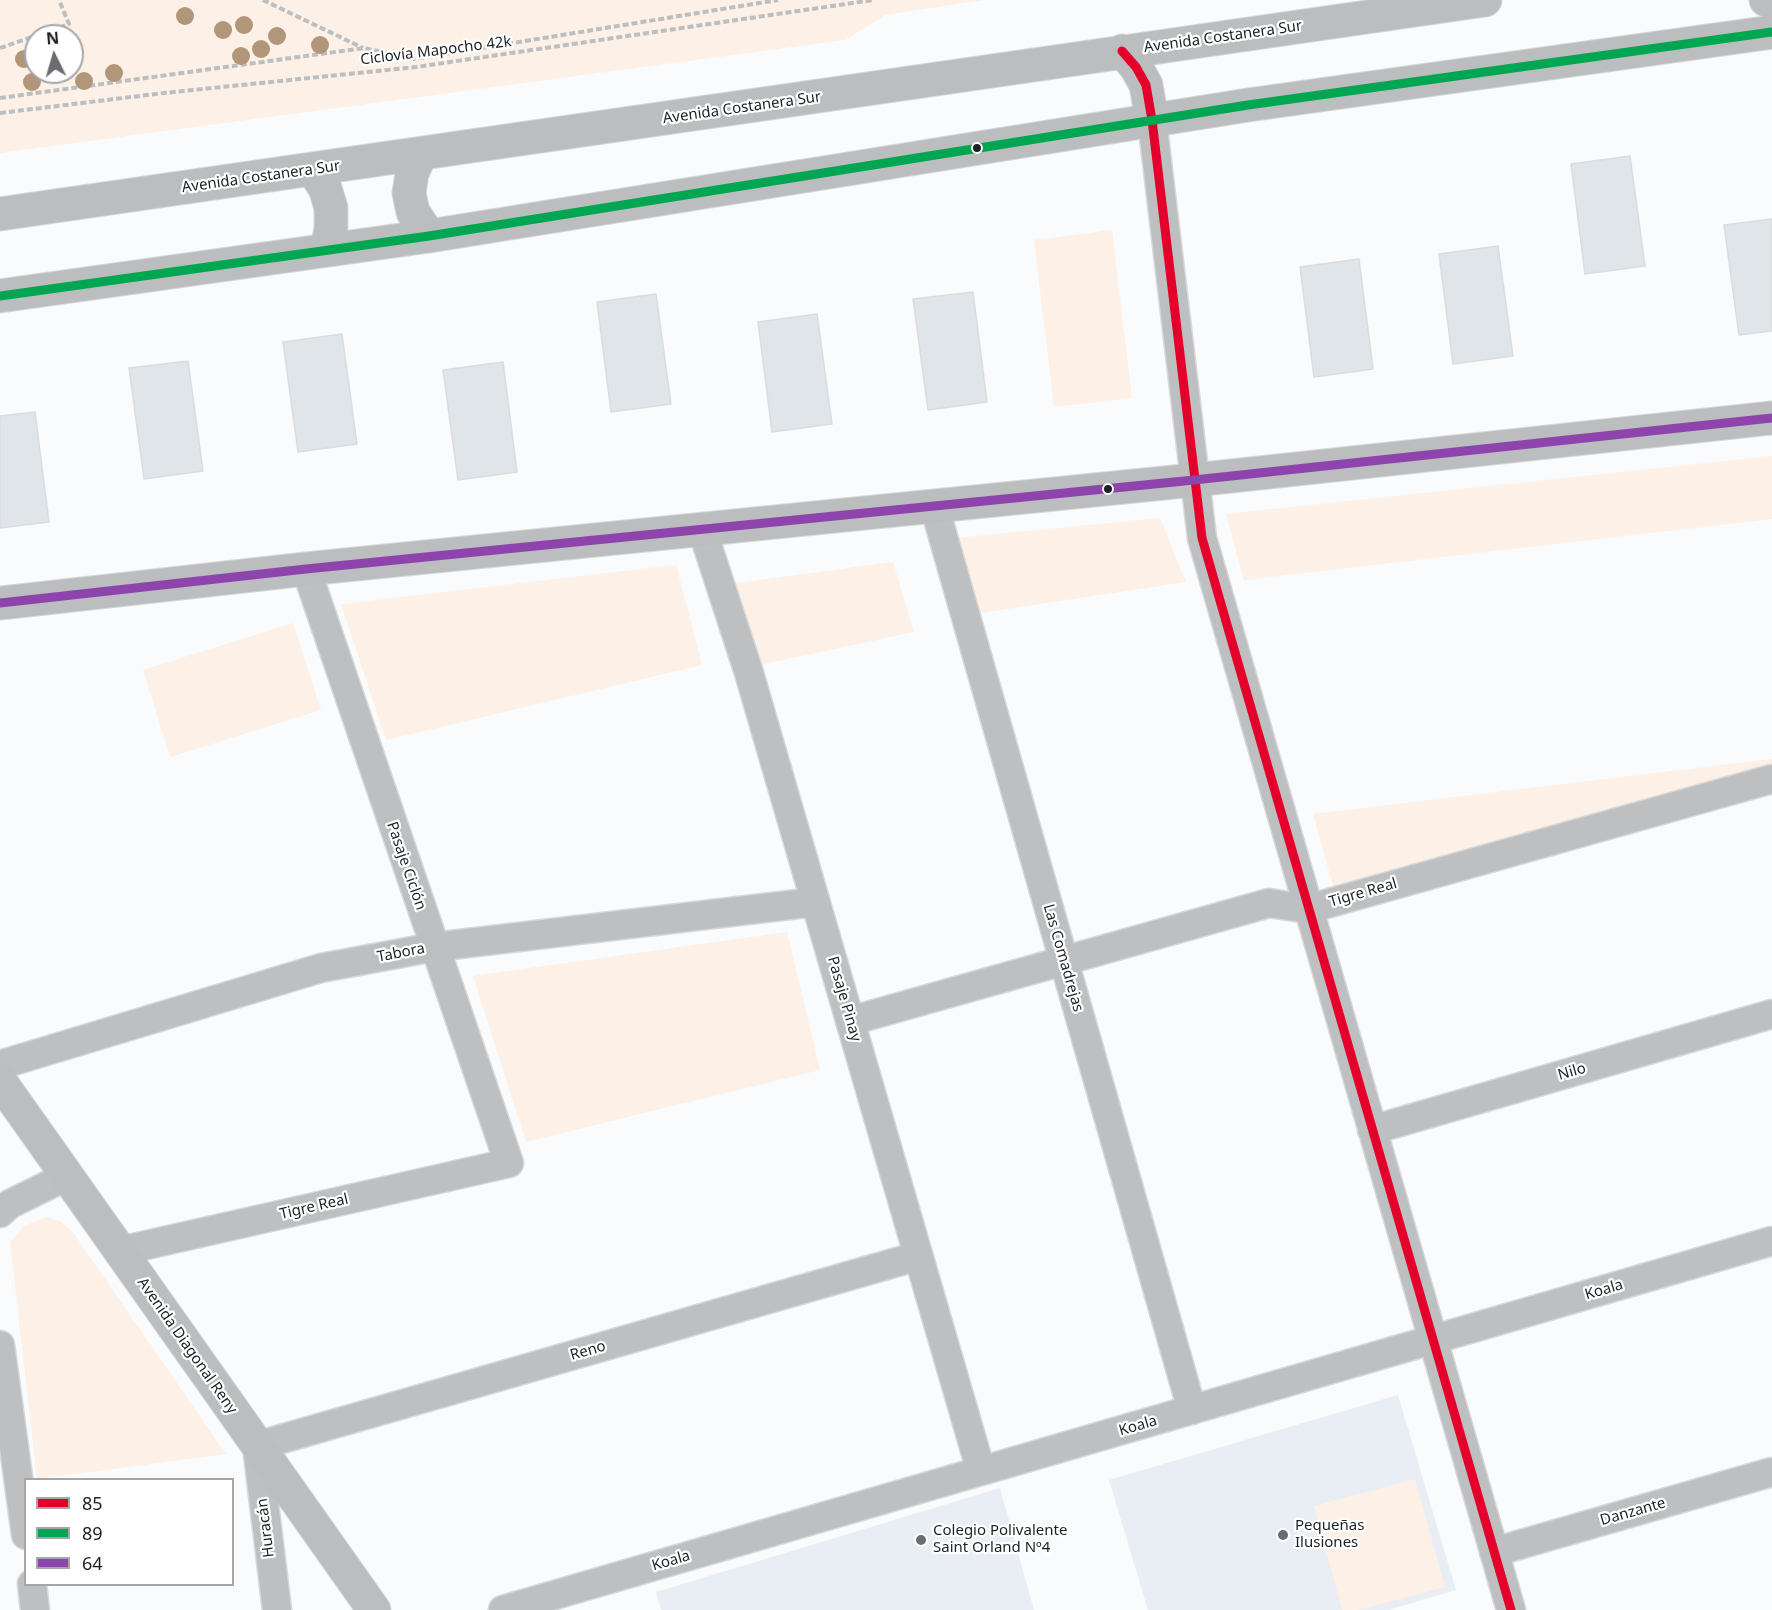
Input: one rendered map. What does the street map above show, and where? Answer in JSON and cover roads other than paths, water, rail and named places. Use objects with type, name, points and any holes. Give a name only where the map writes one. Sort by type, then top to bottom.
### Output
[{"type":"street","name":"Avenida Costanera Sur","points":[[0,214],[420,156],[1122,51],[1485,0]]},
{"type":"street","points":[[1766,0],[1772,1]]},
{"type":"street","points":[[0,296],[429,236],[1152,120],[1772,32]]},
{"type":"street","points":[[1122,51],[1137,67],[1146,85],[1152,120],[1194,480],[1202,538],[1212,579],[1511,1610]]},
{"type":"street","points":[[420,156],[412,173],[409,193],[413,212],[429,236]]},
{"type":"street","points":[[314,170],[325,188],[331,208],[331,229],[327,249]]},
{"type":"street","points":[[0,603],[306,569],[1194,480],[1772,418]]},
{"type":"street","name":"Las Comadrejas","points":[[934,506],[1192,1410]]},
{"type":"street","name":"Pasaje Pinay","points":[[702,529],[749,673],[981,1471]]},
{"type":"street","name":"Pasaje Ciclón","points":[[306,569],[509,1163]]},
{"type":"street","name":"Tigre Real","points":[[850,1021],[1269,903],[1308,909],[1772,779]]},
{"type":"street","name":"Tabora","points":[[0,1065],[321,968],[434,947],[815,902]]},
{"type":"street","name":"Nilo","points":[[1372,1130],[1772,1014]]},
{"type":"street","name":"Avenida Diagonal Reny","points":[[0,1081],[374,1610]]},
{"type":"street","name":"Tigre Real","points":[[120,1251],[509,1163]]},
{"type":"street","points":[[0,1213],[10,1204],[67,1176]]},
{"type":"street","name":"Koala","points":[[503,1610],[1772,1241]]},
{"type":"street","name":"Reno","points":[[257,1446],[918,1256]]},
{"type":"street","points":[[0,1345],[24,1520]]},
{"type":"street","name":"Huracán","points":[[257,1446],[276,1610]]},
{"type":"street","name":"Danzante","points":[[1494,1552],[1772,1472]]},
{"type":"street","points":[[32,1586],[36,1610]]},
{"type":"place","name":"Pequeñas Ilusiones","points":[[1283,1535]]},
{"type":"place","name":"Colegio Polivalente Saint Orland Nº4","points":[[921,1540]]}]
